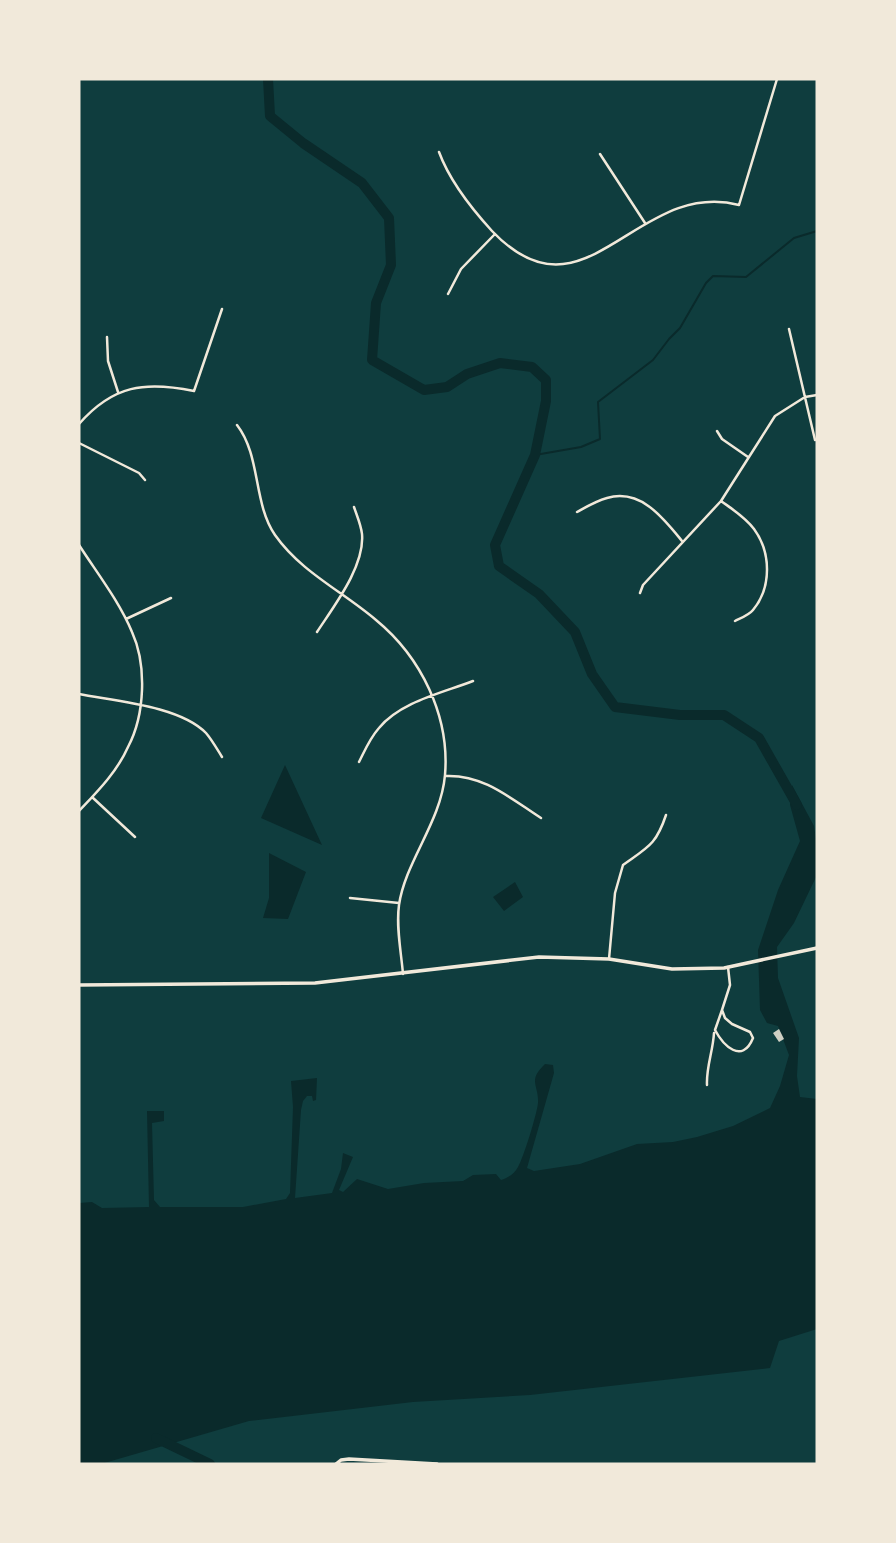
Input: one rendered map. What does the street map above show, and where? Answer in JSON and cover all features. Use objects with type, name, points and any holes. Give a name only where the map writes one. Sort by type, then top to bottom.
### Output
[{"type":"street","points":[[439,152],[446,171],[495,234],[518,254],[530,260],[568,265],[590,257],[645,223],[694,202],[716,200],[739,205],[777,79]]},
{"type":"street","points":[[600,154],[645,223]]},
{"type":"street","points":[[448,294],[461,269],[495,234]]},
{"type":"street","points":[[79,424],[98,405],[118,392],[150,387],[194,391],[222,309]]},
{"type":"street","points":[[789,329],[815,440]]},
{"type":"street","points":[[107,337],[108,360],[118,392]]},
{"type":"street","points":[[640,593],[643,585],[721,500],[775,416],[805,397],[817,395]]},
{"type":"street","points":[[237,425],[250,453],[262,503],[273,531],[293,557],[377,620],[398,640],[417,666],[432,697],[443,736],[445,776],[434,816],[399,903],[403,974]]},
{"type":"street","points":[[717,431],[722,439],[748,457]]},
{"type":"street","points":[[79,443],[139,473],[145,480]]},
{"type":"street","points":[[577,512],[605,498],[626,497],[646,503],[658,512],[682,541]]},
{"type":"street","points":[[721,500],[756,531],[762,542],[768,568],[763,593],[752,612],[735,621]]},
{"type":"street","points":[[317,632],[342,594],[361,552],[362,534],[354,507]]},
{"type":"street","points":[[79,545],[126,619],[141,661],[139,706],[130,746],[115,769],[79,811]]},
{"type":"street","points":[[126,619],[170,598]]},
{"type":"street","points":[[359,762],[370,739],[383,722],[403,709],[473,681]]},
{"type":"street","points":[[79,694],[168,712],[206,733],[222,757]]},
{"type":"street","points":[[445,776],[466,776],[485,782],[541,818]]},
{"type":"street","points":[[92,797],[135,837]]},
{"type":"street","points":[[609,959],[615,893],[623,865],[648,848],[659,835],[666,815]]},
{"type":"street","points":[[350,898],[399,903]]},
{"type":"street","points":[[79,985],[314,984],[538,957],[609,959],[672,968],[728,967],[817,948]]},
{"type":"street","points":[[707,1085],[706,1073],[713,1052],[715,1030],[730,985],[728,967]]},
{"type":"street","points":[[715,1030],[722,1044],[733,1051],[744,1049],[750,1045],[753,1038],[750,1032],[725,1018],[722,1010]]},
{"type":"street","points":[[336,1464],[344,1459],[437,1464]]},
{"type":"water","points":[[285,765],[322,845],[261,818]]},
{"type":"water","points":[[792,785],[814,826],[817,875],[794,923],[777,947],[778,978],[799,1038],[797,1076],[800,1097],[817,1099],[817,1329],[779,1341],[770,1368],[530,1395],[413,1402],[249,1421],[101,1464],[79,1464],[79,1203],[92,1202],[102,1208],[149,1207],[147,1111],[164,1111],[164,1121],[152,1123],[154,1200],[160,1207],[243,1207],[286,1199],[290,1193],[293,1107],[291,1081],[317,1078],[316,1100],[313,1101],[312,1096],[307,1096],[301,1110],[295,1198],[332,1193],[341,1169],[343,1153],[353,1157],[339,1190],[343,1192],[357,1179],[388,1189],[424,1183],[463,1181],[473,1175],[496,1174],[501,1180],[508,1177],[518,1167],[526,1146],[538,1103],[535,1079],[545,1064],[553,1065],[554,1073],[527,1168],[534,1171],[580,1164],[637,1144],[673,1142],[697,1137],[733,1126],[770,1108],[789,1055],[778,1026],[767,1023],[760,1010],[758,950],[778,890],[800,841],[790,805]]},
{"type":"water","points":[[269,853],[306,872],[288,919],[263,918],[269,898]]},
{"type":"water","points":[[515,882],[523,897],[504,911],[493,897]]},
{"type":"building","points":[[779,1029],[784,1039],[779,1042],[773,1033]]},
{"type":"waterway","points":[[268,79],[270,116],[303,143],[362,183],[389,218],[391,265],[376,303],[372,360],[424,390],[447,387],[467,374],[500,363],[532,367],[546,380],[546,401],[535,455],[495,545],[499,566],[539,594],[575,632],[592,674],[615,707],[680,715],[724,715],[759,738],[797,805]]},
{"type":"waterway","points":[[535,455],[581,447],[600,439],[598,402],[653,360],[680,328],[706,283],[713,276],[746,277],[794,238],[817,231]]},
{"type":"waterway","points":[[156,1438],[210,1464]]}]
